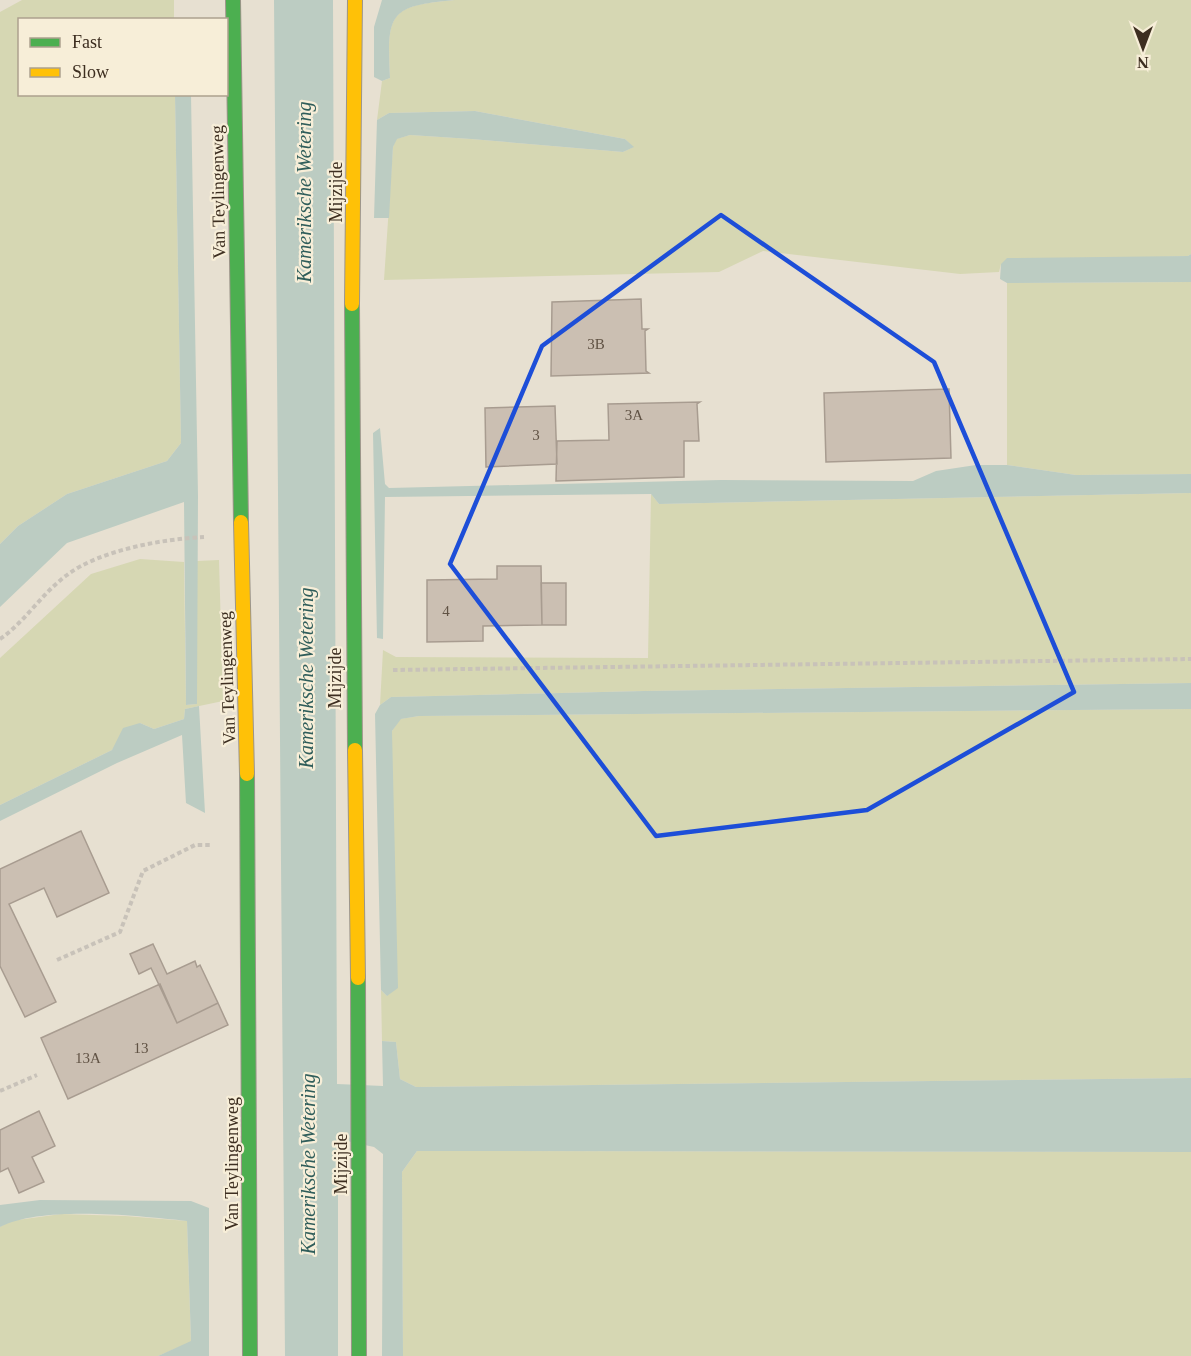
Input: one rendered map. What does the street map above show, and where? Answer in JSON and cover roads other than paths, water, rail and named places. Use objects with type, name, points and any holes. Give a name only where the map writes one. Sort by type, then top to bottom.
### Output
[{"type":"street","name":"Van Teylingenweg","points":[[233,0],[241,536],[249,846],[250,1356]]},
{"type":"street","name":"Mijzijde","points":[[355,0],[353,670],[360,1158],[359,1356]]},
{"type":"water","name":"Kameriksche Wetering","points":[[274,0],[333,0],[337,1084],[383,1086],[382,1041],[396,1042],[400,1079],[416,1087],[1191,1078],[1191,1152],[417,1151],[402,1172],[403,1356],[382,1356],[383,1154],[374,1147],[338,1139],[338,1356],[285,1356]]},
{"type":"water","points":[[382,0],[455,0],[417,6],[405,10],[397,17],[392,26],[390,39],[390,78],[382,81],[374,77],[374,27]]},
{"type":"water","points":[[175,96],[191,96],[198,496],[197,704],[186,705],[184,502],[67,543],[0,607],[0,544],[18,526],[67,494],[167,461],[181,443]]},
{"type":"water","points":[[475,111],[625,139],[634,147],[623,152],[410,135],[397,139],[393,147],[389,218],[374,218],[377,120],[389,113]]},
{"type":"water","points":[[1191,254],[1191,282],[1007,283],[1000,279],[1001,264],[1007,258],[1188,256]]},
{"type":"water","points":[[380,428],[385,484],[389,488],[721,480],[913,481],[936,471],[976,465],[1007,465],[1076,475],[1191,474],[1191,493],[659,504],[651,494],[385,497],[383,639],[377,638],[373,433]]},
{"type":"water","points":[[1191,683],[1191,709],[419,716],[401,719],[392,731],[398,988],[387,996],[381,990],[375,714],[380,705],[391,697]]},
{"type":"water","points":[[199,706],[205,813],[186,803],[182,735],[117,763],[0,821],[0,805],[112,750],[123,728],[140,723],[154,729],[184,719],[185,709]]},
{"type":"water","points":[[40,1200],[191,1201],[209,1208],[209,1356],[158,1356],[191,1341],[187,1221],[118,1215],[65,1214],[18,1220],[0,1227],[0,1205]]}]
